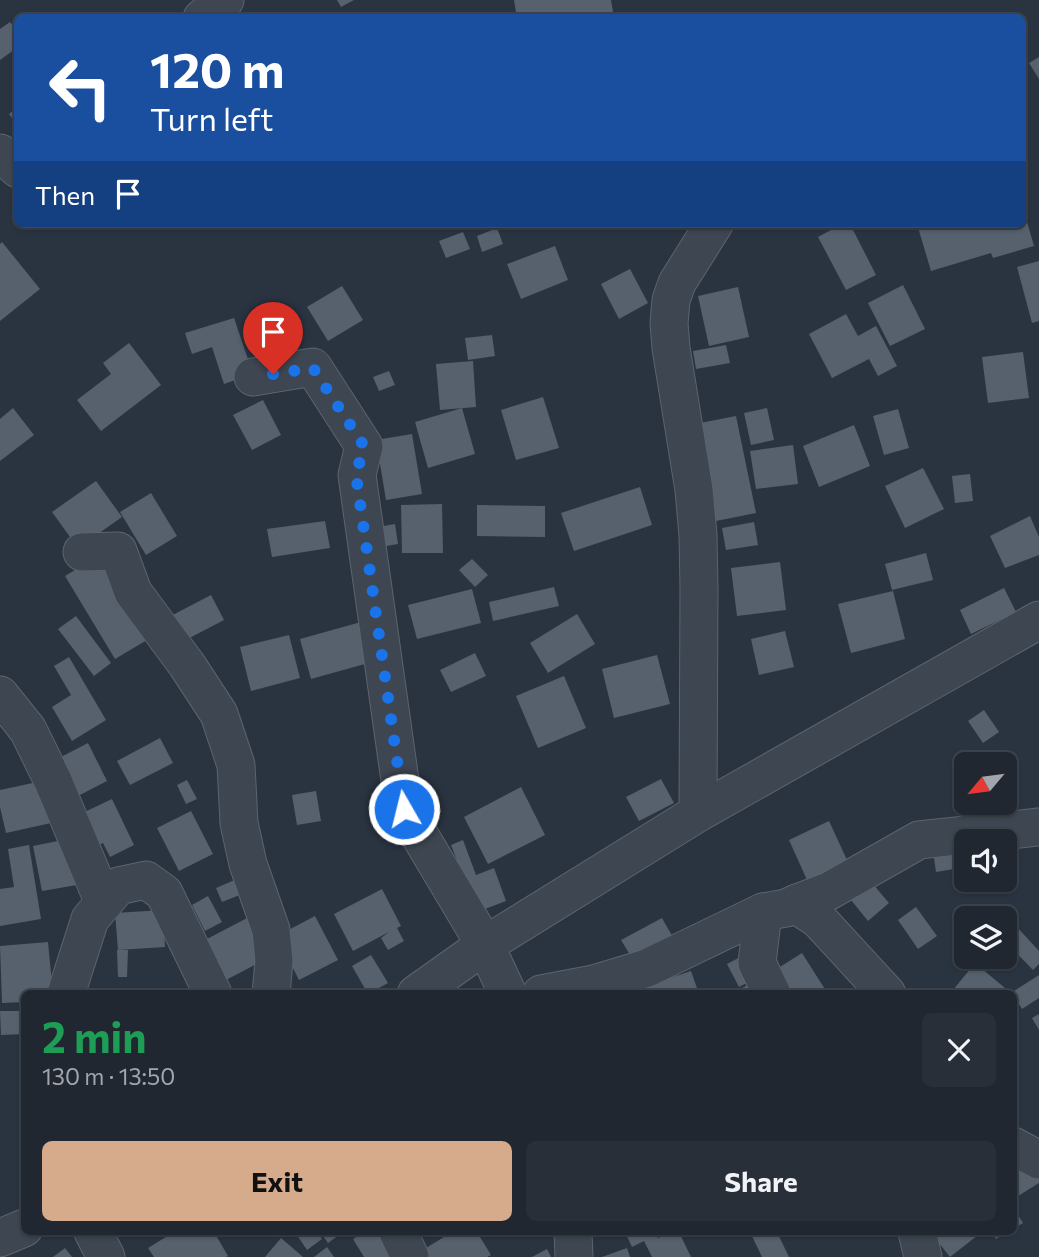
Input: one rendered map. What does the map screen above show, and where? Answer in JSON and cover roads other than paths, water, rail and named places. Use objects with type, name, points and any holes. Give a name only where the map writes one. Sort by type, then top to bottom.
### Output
[{"type":"street","points":[[207,14],[225,0]]},
{"type":"street","points":[[0,153],[14,165]]},
{"type":"street","points":[[698,813],[698,535],[694,490],[668,323],[671,300],[677,283],[711,228]]},
{"type":"street","points":[[253,377],[313,368],[364,446],[356,475],[404,809],[485,945],[506,990]]},
{"type":"street","points":[[82,552],[118,551],[133,592],[219,714],[236,765],[239,823],[248,863],[271,930],[274,961],[271,990]]},
{"type":"street","points":[[422,990],[485,945],[698,813],[1039,620]]},
{"type":"street","points":[[0,695],[33,740],[53,781],[103,903]]},
{"type":"street","points":[[562,990],[594,984],[647,968],[780,907],[829,891],[919,840],[1039,827]]},
{"type":"street","points":[[67,990],[90,919],[118,886],[146,880],[164,893],[211,990]]},
{"type":"street","points":[[770,990],[757,963],[780,907]]},
{"type":"street","points":[[780,907],[804,910],[818,919],[883,990]]},
{"type":"street","points":[[1017,1148],[1039,1160]]},
{"type":"street","points":[[0,1238],[21,1229]]},
{"type":"street","points":[[95,1235],[106,1257]]},
{"type":"street","points":[[400,1235],[411,1257]]},
{"type":"street","points":[[573,1235],[574,1257]]}]
